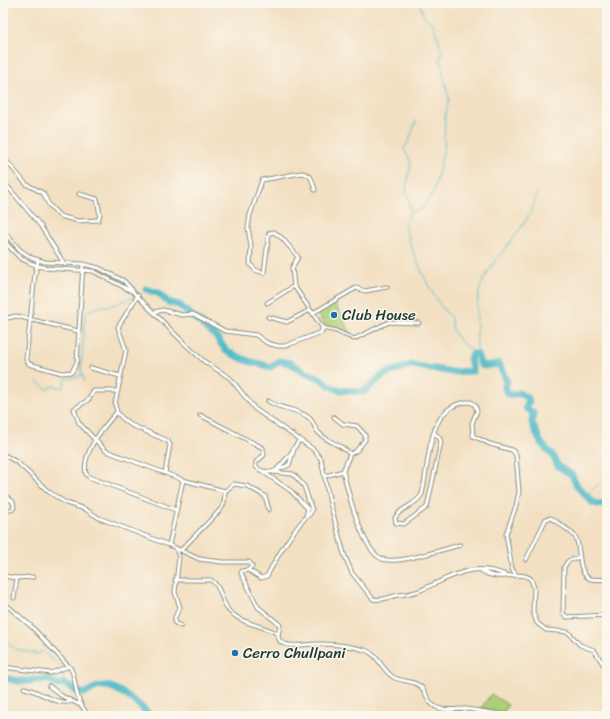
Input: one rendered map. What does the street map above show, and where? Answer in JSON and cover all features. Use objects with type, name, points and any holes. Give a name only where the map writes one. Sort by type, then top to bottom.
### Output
[{"type":"street","points":[[3,157],[26,184],[43,193],[49,205],[60,216],[78,221],[98,220],[100,215],[97,199],[79,194]]},
{"type":"street","points":[[315,190],[310,175],[307,173],[265,178],[261,182],[250,215],[248,228],[251,267],[264,273],[268,236],[269,233],[274,232],[283,239],[298,257],[292,268],[294,286],[323,328],[331,329],[354,339],[389,322],[419,324]]},
{"type":"street","points":[[3,180],[32,215],[65,263],[66,269]]},
{"type":"street","points":[[3,231],[25,254],[38,261],[83,264],[99,268],[128,284],[133,292]]},
{"type":"street","points":[[3,240],[20,258],[37,266],[83,269],[101,274],[138,295],[201,358],[230,378],[255,409],[300,439],[318,454],[321,460],[329,499],[344,554],[352,573],[373,599],[383,600],[413,593],[445,577],[461,572],[482,571],[501,573],[508,576],[529,577],[533,581],[534,617],[542,627],[572,634],[580,644],[594,650],[607,670]]},
{"type":"street","points":[[53,263],[59,255]]},
{"type":"street","points":[[38,261],[32,321],[26,351],[27,362],[33,366],[62,374],[72,372],[76,368],[83,264]]},
{"type":"street","points":[[267,303],[294,286]]},
{"type":"street","points":[[313,313],[356,288],[365,291],[387,287]]},
{"type":"street","points":[[138,295],[118,327],[126,350],[115,404],[117,412],[131,425],[168,441],[170,445],[165,472]]},
{"type":"street","points":[[155,312],[163,310],[179,315],[187,314],[200,316],[228,332],[256,335],[267,343],[278,346],[285,346],[320,333],[323,328]]},
{"type":"street","points":[[268,317],[287,322],[310,310]]},
{"type":"street","points":[[3,319],[11,316],[78,331]]},
{"type":"street","points":[[92,368],[120,376]]},
{"type":"street","points":[[118,391],[94,391],[88,400],[74,409],[79,423],[106,452],[165,472],[183,480],[225,492]]},
{"type":"street","points":[[268,400],[277,407],[289,409],[308,417],[319,433],[346,449],[350,454]]},
{"type":"street","points":[[434,433],[439,437],[441,442],[429,504],[425,510],[404,524],[398,525],[395,520],[397,514],[419,500],[422,494],[434,433],[437,422],[447,409],[452,406],[471,402],[475,405],[477,411],[472,423],[473,436],[481,441],[509,448],[514,452],[516,458],[519,492],[516,506],[506,534],[511,565],[516,576]]},
{"type":"street","points":[[117,412],[94,440],[86,466],[86,472],[89,477],[176,510]]},
{"type":"street","points":[[200,416],[263,448],[264,455],[256,465],[296,496],[308,509],[306,516],[267,576],[261,578],[248,570],[242,570],[241,575],[258,608],[280,625],[278,634],[280,642],[288,645],[327,643],[370,652],[377,657],[387,672],[393,677],[416,683],[421,687],[430,703],[436,707],[443,709],[482,710],[500,714],[511,713],[525,716]]},
{"type":"street","points":[[334,417],[342,424],[357,426],[366,437],[356,451],[350,454],[343,471],[350,497],[368,548],[382,560],[390,561],[427,555],[460,545]]},
{"type":"street","points":[[274,471],[289,456],[294,446],[300,439]]},
{"type":"street","points":[[3,454],[18,463],[42,487],[66,502],[85,509],[99,518],[169,545],[199,559],[222,562],[249,562],[252,566],[248,570]]},
{"type":"street","points":[[263,471],[293,474],[304,486],[312,510],[310,514],[306,516]]},
{"type":"street","points":[[325,476],[343,471]]},
{"type":"street","points":[[169,545],[183,480]]},
{"type":"street","points":[[181,550],[221,510],[224,503],[225,492],[234,484],[247,486],[265,496],[269,510]]},
{"type":"street","points":[[3,494],[13,502],[14,506],[12,510],[3,510]]},
{"type":"street","points":[[526,560],[546,520],[549,518],[575,536],[578,543],[579,557],[587,576],[607,580]]},
{"type":"street","points":[[176,548],[179,556],[175,580],[175,592],[180,607],[174,620],[181,626]]},
{"type":"street","points":[[579,557],[568,562],[564,567],[563,614],[567,617],[607,615]]},
{"type":"street","points":[[3,576],[17,578],[33,577]]},
{"type":"street","points":[[14,598],[17,578]]},
{"type":"street","points":[[175,580],[211,580],[218,586],[222,599],[230,612],[251,625],[278,634]]},
{"type":"street","points":[[3,602],[32,626],[69,666],[74,674],[76,694],[88,716]]},
{"type":"street","points":[[3,667],[42,672],[58,672],[69,666]]},
{"type":"street","points":[[49,686],[62,696],[82,706]]},
{"type":"street","points":[[24,688],[33,689],[59,702],[68,703],[72,701]]},
{"type":"green space","points":[[334,302],[352,335],[333,327],[325,326],[317,314]]},
{"type":"green space","points":[[491,694],[508,705],[503,713],[481,708]]},
{"type":"waterway","points":[[419,3],[424,16],[433,24],[442,50],[440,60],[449,99],[445,116],[444,150],[433,193],[422,209],[411,212],[404,224],[423,274],[436,298],[451,318],[455,335],[462,343],[477,354]]},
{"type":"waterway","points":[[411,211],[406,190],[411,162],[404,149],[409,141],[416,121]]},
{"type":"waterway","points":[[477,352],[477,307],[479,290],[487,273],[527,218],[533,207],[537,194]]},
{"type":"waterway","points":[[146,289],[158,293],[168,302],[179,305],[216,336],[226,351],[248,361],[271,367],[279,361],[290,363],[305,372],[320,378],[330,386],[340,390],[363,392],[384,374],[411,365],[452,372],[473,371],[470,358],[473,354],[477,354],[480,363],[483,366],[499,364],[507,381],[505,388],[507,393],[511,395],[519,393],[526,397],[529,401],[526,408],[533,413],[532,423],[541,443],[553,456],[558,466],[572,475],[577,486],[593,503],[607,506]]},
{"type":"waterway","points":[[150,296],[158,293]]},
{"type":"waterway","points":[[84,381],[81,371],[85,314],[94,308],[116,304],[135,298]]},
{"type":"waterway","points":[[37,382],[47,389],[54,386],[63,388],[66,379],[81,375]]},
{"type":"waterway","points":[[586,495],[607,477]]},
{"type":"waterway","points":[[3,638],[15,649],[38,654],[42,651],[60,667]]},
{"type":"waterway","points":[[62,670],[64,674],[64,683]]},
{"type":"waterway","points":[[3,679],[18,681],[44,679],[58,685],[64,683],[83,693],[93,688],[105,686],[110,687],[123,693],[150,716]]},
{"type":"place","name":"Club House","points":[[334,315]]},
{"type":"place","name":"Cerro Chullpani","points":[[235,653]]}]
